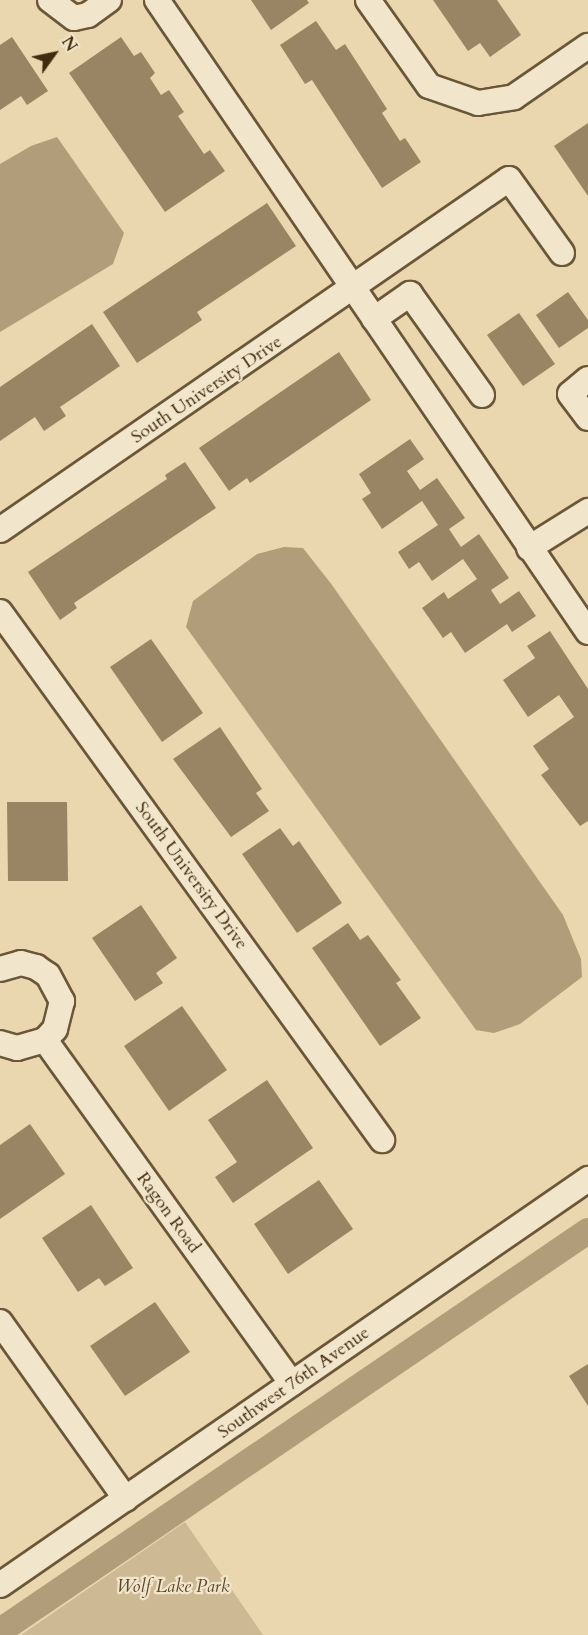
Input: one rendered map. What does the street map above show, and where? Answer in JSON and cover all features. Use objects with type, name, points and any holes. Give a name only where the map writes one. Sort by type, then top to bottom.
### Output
[{"type":"street","points":[[51,0],[74,18],[88,15],[109,0]]},
{"type":"street","points":[[157,0],[588,632]]},
{"type":"street","points":[[368,0],[429,86],[478,103],[514,97],[588,46]]},
{"type":"street","name":"South University Drive","points":[[0,530],[354,289],[509,179],[562,253]]},
{"type":"street","points":[[374,319],[410,294],[482,395]]},
{"type":"street","points":[[588,379],[570,394],[588,418]]},
{"type":"street","points":[[529,548],[588,511]]},
{"type":"street","name":"South University Drive","points":[[0,612],[382,1140]]},
{"type":"street","points":[[0,969],[21,963],[36,967],[57,987],[61,1016],[45,1040],[17,1048],[0,1043]]},
{"type":"street","name":"Ragon Road","points":[[45,1040],[292,1384]]},
{"type":"street","name":"Southwest 76th Avenue","points":[[0,1585],[588,1179]]},
{"type":"street","points":[[0,1322],[126,1499]]},
{"type":"green space","name":"Wolf Lake Park","points":[[185,1522],[263,1635],[21,1635]]},
{"type":"shaded area","points":[[57,137],[124,233],[113,264],[0,332],[0,164],[31,146]]},
{"type":"shaded area","points":[[284,547],[303,548],[332,585],[563,915],[581,959],[582,977],[520,1024],[494,1033],[476,1030],[186,627],[193,601],[257,554]]},
{"type":"building","points":[[251,0],[307,0],[309,3],[271,30]]},
{"type":"building","points":[[433,0],[497,0],[521,35],[490,57],[480,43],[468,51]]},
{"type":"building","points":[[316,21],[336,50],[345,44],[387,109],[382,113],[400,141],[405,138],[421,162],[382,188],[312,80],[305,84],[280,45]]},
{"type":"building","points":[[12,37],[48,91],[27,105],[21,96],[0,110],[0,45]]},
{"type":"building","points":[[121,37],[134,56],[141,52],[155,73],[150,78],[161,95],[169,90],[184,112],[178,116],[204,154],[210,150],[225,171],[165,212],[69,73]]},
{"type":"building","points":[[588,123],[588,196],[554,146]]},
{"type":"building","points":[[267,203],[296,246],[197,312],[202,320],[137,363],[103,312]]},
{"type":"building","points":[[568,292],[588,320],[588,328],[559,348],[536,315]]},
{"type":"building","points":[[519,313],[555,364],[523,386],[487,335]]},
{"type":"building","points":[[92,324],[120,366],[60,407],[66,416],[44,431],[35,417],[0,441],[0,387]]},
{"type":"building","points":[[339,352],[371,400],[250,483],[247,478],[229,491],[199,448]]},
{"type":"building","points":[[410,439],[424,459],[407,471],[420,490],[437,478],[465,518],[449,529],[461,547],[479,534],[509,578],[491,590],[500,604],[519,591],[536,616],[512,632],[507,624],[465,653],[451,632],[443,638],[422,608],[444,592],[448,599],[477,579],[463,559],[432,581],[419,562],[409,569],[398,552],[438,525],[422,501],[382,529],[362,499],[371,493],[359,474]]},
{"type":"building","points":[[185,462],[216,508],[74,603],[77,608],[60,620],[28,572],[167,479],[165,475]]},
{"type":"building","points":[[550,631],[588,689],[588,821],[580,826],[541,775],[549,769],[533,746],[574,717],[559,695],[528,717],[503,680],[535,658],[527,646]]},
{"type":"building","points":[[151,639],[203,713],[162,742],[110,667]]},
{"type":"building","points":[[220,727],[262,789],[256,793],[269,811],[231,837],[173,759]]},
{"type":"building","points":[[7,802],[67,802],[68,881],[8,881]]},
{"type":"building","points":[[280,828],[293,846],[299,841],[342,903],[297,933],[242,854]]},
{"type":"building","points":[[141,905],[177,958],[156,973],[163,983],[135,1001],[92,938]]},
{"type":"building","points":[[348,923],[360,940],[368,935],[401,980],[396,983],[421,1018],[380,1046],[312,948]]},
{"type":"building","points":[[182,1006],[227,1070],[169,1111],[124,1046]]},
{"type":"building","points":[[267,1080],[313,1148],[233,1203],[215,1177],[237,1162],[208,1120]]},
{"type":"building","points":[[30,1124],[65,1174],[0,1219],[0,1145]]},
{"type":"building","points":[[319,1180],[353,1229],[288,1274],[254,1224]]},
{"type":"building","points":[[91,1205],[133,1268],[105,1286],[99,1278],[78,1292],[42,1238]]},
{"type":"building","points":[[155,1302],[190,1352],[125,1396],[90,1346]]},
{"type":"building","points":[[588,1364],[588,1406],[569,1376]]},
{"type":"waterway","points":[[0,1631],[588,1231]]}]
